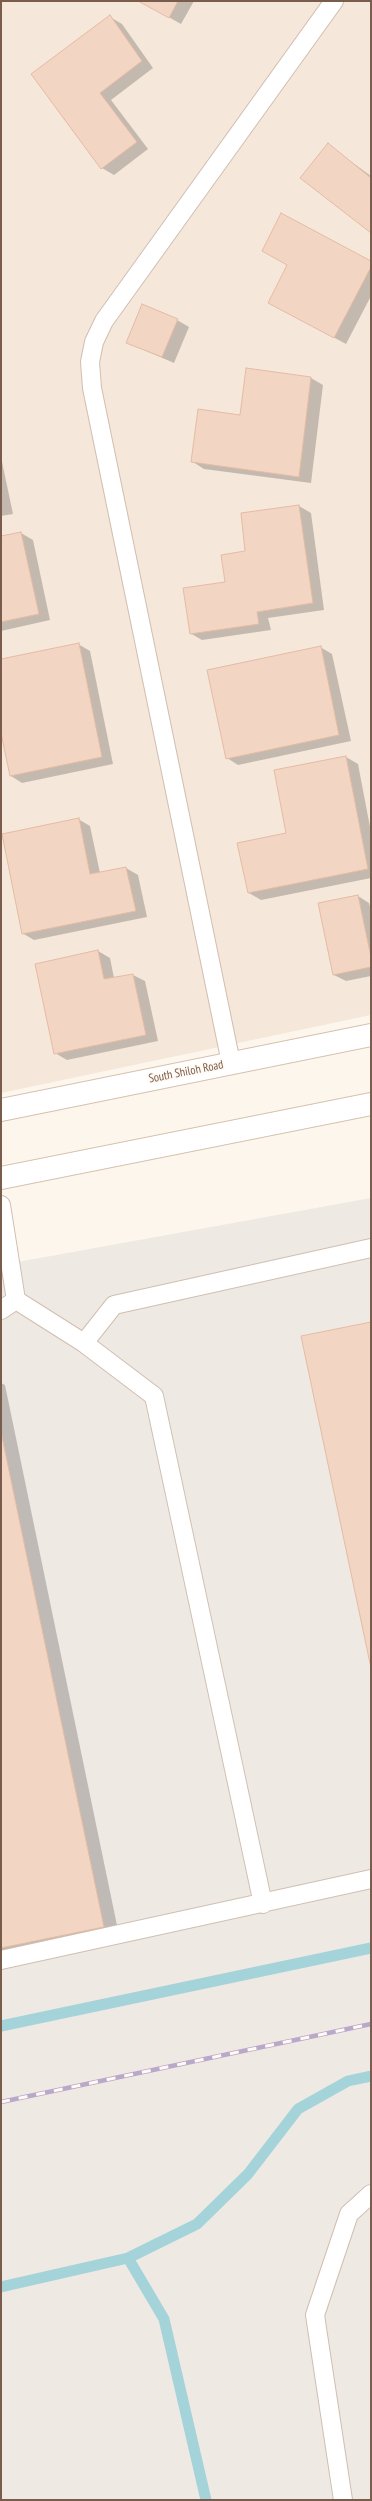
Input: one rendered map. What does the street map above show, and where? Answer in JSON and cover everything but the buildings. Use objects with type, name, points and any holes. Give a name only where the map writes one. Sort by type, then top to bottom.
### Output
[{"type":"main road","name":"South Shiloh Road","points":[[1,1110],[371,1035]]},
{"type":"main road","points":[[1,1178],[371,1104]]},
{"type":"lane","points":[[232,1063],[92,388],[90,362],[94,342],[104,321],[334,1]]},
{"type":"lane","points":[[1,1205],[16,1300],[84,1343],[154,1396],[263,1904]]},
{"type":"lane","points":[[84,1343],[114,1305],[371,1248]]},
{"type":"lane","points":[[1,1310],[16,1300]]},
{"type":"lane","points":[[1,1960],[263,1904],[371,1879]]},
{"type":"lane","points":[[343,2500],[315,2315],[349,2214],[371,2194]]},
{"type":"shaded area","points":[[1,1],[371,1],[371,1015],[1,1093]]},
{"type":"shaded area","points":[[371,1198],[371,2500],[1,2500],[1,1265]]},
{"type":"waterway","points":[[1,2026],[371,1948]]},
{"type":"waterway","points":[[1,2287],[128,2258],[197,2224],[248,2174],[298,2109],[348,2081],[371,2076]]},
{"type":"waterway","points":[[128,2258],[164,2319],[206,2500]]},
{"type":"railway","points":[[1,2102],[371,2024]]}]
